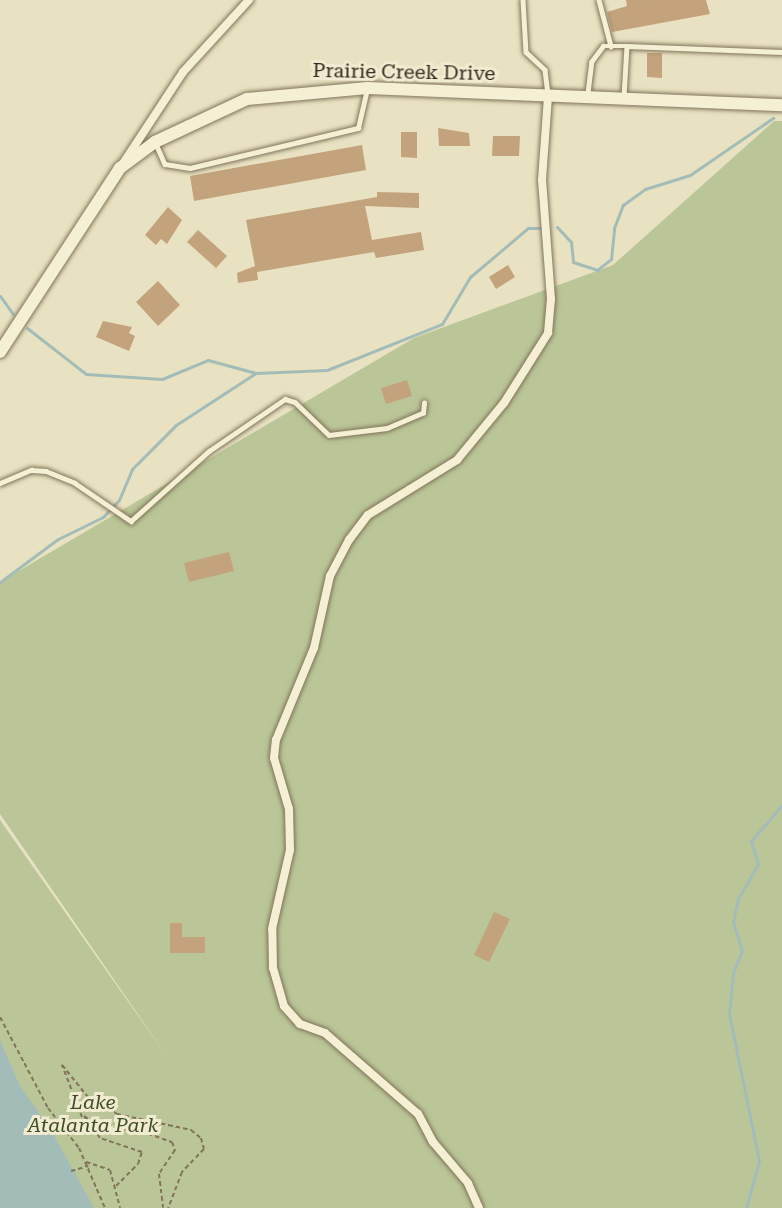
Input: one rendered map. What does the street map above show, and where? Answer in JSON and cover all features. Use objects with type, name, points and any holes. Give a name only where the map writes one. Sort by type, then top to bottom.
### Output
[{"type":"main road","name":"Prairie Creek Drive","points":[[0,351],[120,168],[155,142],[247,99],[368,88],[782,105]]},
{"type":"street","points":[[120,168],[183,72],[249,0]]},
{"type":"street","points":[[479,1208],[468,1183],[433,1142],[418,1114],[325,1034],[300,1024],[284,1006],[273,968],[272,928],[290,850],[289,809],[274,758],[276,740],[314,648],[330,576],[349,540],[368,514],[457,460],[504,402],[548,333],[551,299],[542,180],[548,96]]},
{"type":"lane","points":[[523,0],[526,52],[545,70],[548,96]]},
{"type":"lane","points":[[599,0],[610,46]]},
{"type":"lane","points":[[587,97],[591,62],[603,46],[782,52]]},
{"type":"lane","points":[[624,99],[627,46]]},
{"type":"lane","points":[[155,142],[165,164],[190,168],[358,129],[368,88]]},
{"type":"lane","points":[[0,483],[31,470],[46,471],[75,483],[116,515],[136,520],[188,468],[285,399],[295,402],[329,435],[387,428],[423,413],[424,403]]},
{"type":"path","points":[[0,1017],[48,1108],[87,1164],[105,1208]]},
{"type":"path","points":[[116,1186],[138,1164],[142,1152],[100,1138],[82,1117],[62,1065],[88,1097],[117,1114],[191,1130],[201,1138],[204,1149],[182,1172],[168,1208]]},
{"type":"path","points":[[82,1117],[100,1127],[141,1131],[172,1142],[175,1150],[159,1174],[163,1208]]},
{"type":"path","points":[[71,1171],[87,1164],[106,1166],[116,1186],[120,1208]]},
{"type":"green space","name":"Lake Atalanta Park","points":[[774,121],[782,121],[782,1208],[0,1208],[0,820],[168,1058],[0,814],[0,582],[414,338],[613,265]]},
{"type":"water","points":[[0,1040],[19,1084],[52,1132],[94,1208],[0,1208]]},
{"type":"building","points":[[626,0],[706,0],[710,14],[612,32],[607,12],[627,6]]},
{"type":"building","points":[[647,53],[662,53],[662,78],[647,77]]},
{"type":"building","points":[[438,128],[469,133],[470,146],[439,146]]},
{"type":"building","points":[[401,132],[417,132],[417,158],[401,157]]},
{"type":"building","points":[[493,136],[520,136],[519,156],[492,156]]},
{"type":"building","points":[[362,145],[366,170],[194,201],[190,176]]},
{"type":"building","points":[[377,192],[419,193],[419,208],[365,206],[372,240],[421,232],[424,250],[376,258],[374,252],[257,272],[258,280],[238,283],[237,273],[255,266],[246,220],[377,197]]},
{"type":"building","points":[[168,207],[182,220],[167,244],[161,239],[156,245],[145,235]]},
{"type":"building","points":[[198,230],[227,256],[216,268],[187,242]]},
{"type":"building","points":[[508,265],[515,277],[496,289],[489,277]]},
{"type":"building","points":[[158,281],[180,305],[158,326],[136,302]]},
{"type":"building","points":[[103,321],[132,327],[129,333],[135,336],[129,351],[96,337]]},
{"type":"building","points":[[407,380],[412,396],[386,404],[381,388]]},
{"type":"building","points":[[229,552],[234,571],[189,582],[184,563]]},
{"type":"building","points":[[494,912],[510,919],[489,962],[474,955]]},
{"type":"building","points":[[170,923],[182,923],[182,937],[205,937],[205,953],[170,953]]},
{"type":"waterway","points":[[557,227],[571,242],[573,262],[597,270],[611,259],[614,228],[623,205],[645,189],[690,175],[773,118]]},
{"type":"waterway","points":[[0,582],[58,539],[103,517],[119,500],[132,469],[176,425],[256,373],[327,370],[442,324],[470,277],[528,228],[540,228]]},
{"type":"waterway","points":[[0,296],[13,314]]},
{"type":"waterway","points":[[27,328],[86,374],[162,379],[208,360],[256,373]]},
{"type":"waterway","points":[[746,1208],[759,1161],[729,1014],[733,973],[742,951],[733,922],[738,899],[758,864],[751,841],[782,805]]}]
